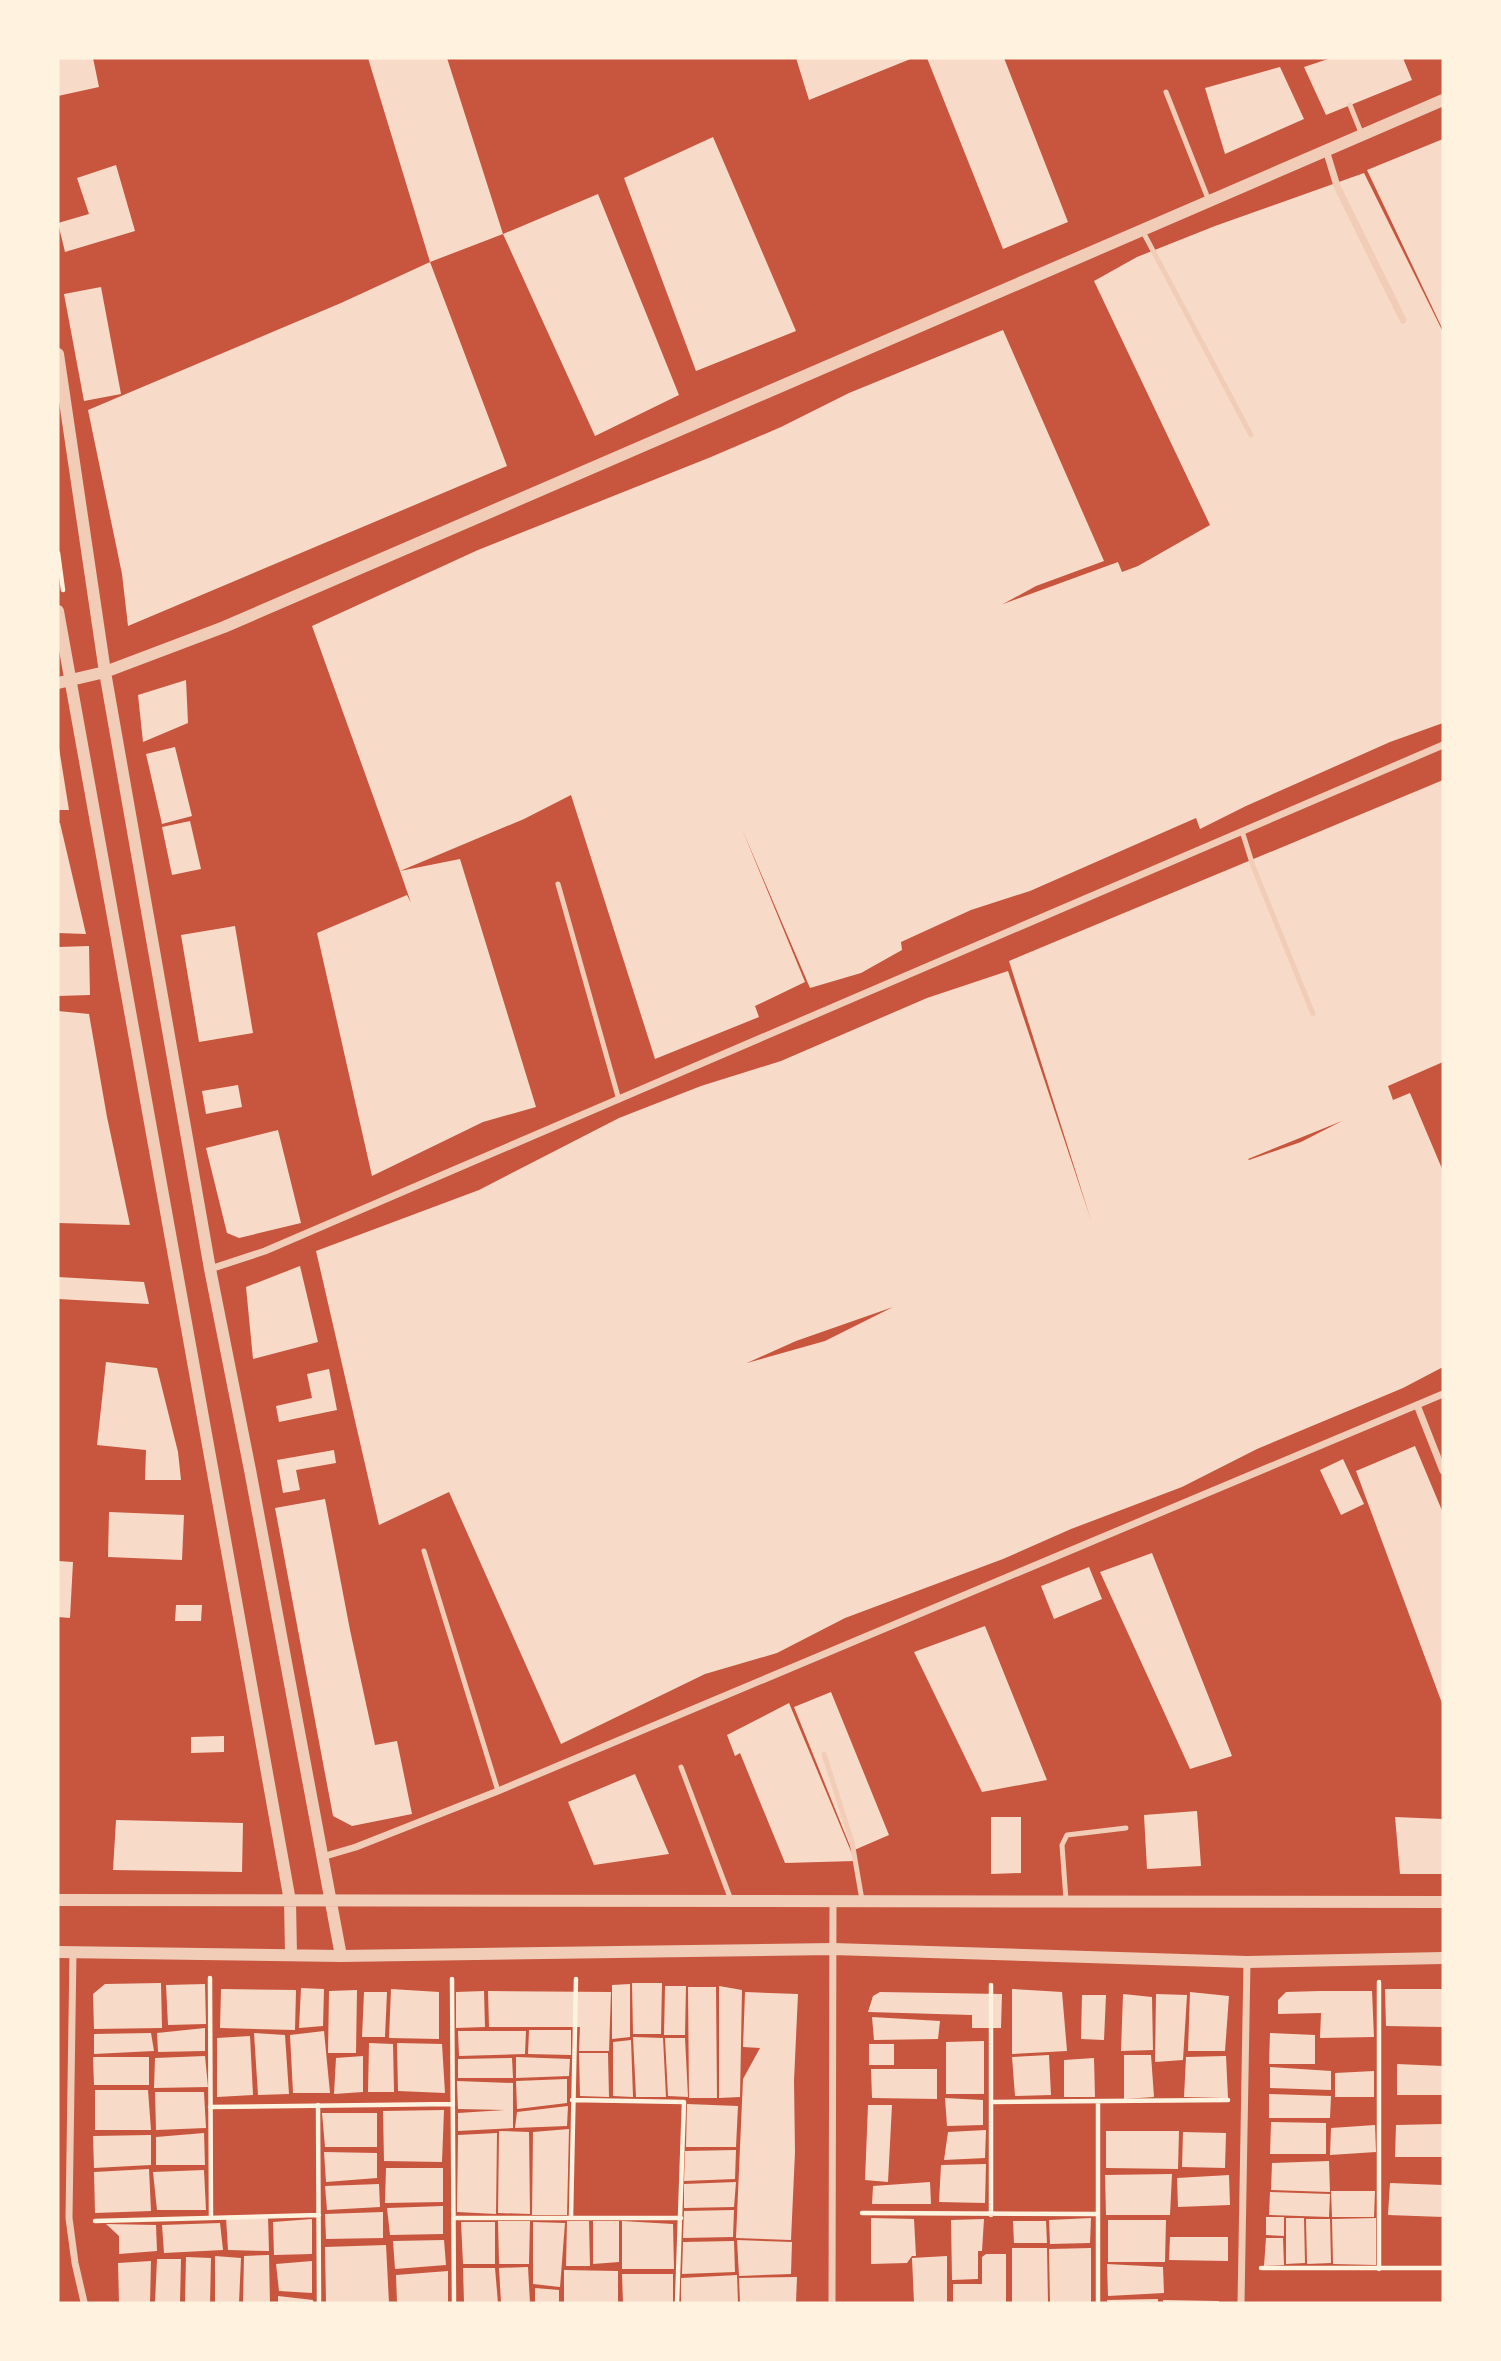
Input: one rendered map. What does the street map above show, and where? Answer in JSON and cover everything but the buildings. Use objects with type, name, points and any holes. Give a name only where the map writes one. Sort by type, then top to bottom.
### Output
[{"type":"street","points":[[63,682],[105,672],[236,621],[1443,100]]},
{"type":"street","points":[[1326,150],[1337,186],[1403,320]]},
{"type":"street","points":[[58,354],[105,672],[210,1269],[253,1483],[341,1956]]},
{"type":"street","points":[[58,611],[63,682],[290,1901],[291,1955]]},
{"type":"street","points":[[210,1269],[265,1251],[1443,745]]},
{"type":"street","points":[[322,1857],[356,1847],[498,1791],[1443,1394]]},
{"type":"street","points":[[1417,1405],[1443,1471]]},
{"type":"street","points":[[58,1900],[1443,1902]]},
{"type":"street","points":[[832,2303],[833,1900]]},
{"type":"street","points":[[58,1952],[341,1956],[833,1949],[1247,1962],[1443,1958]]},
{"type":"street","points":[[73,1952],[69,2218],[84,2302]]},
{"type":"street","points":[[1241,2303],[1247,1962]]},
{"type":"lane","points":[[1166,92],[1209,201]]},
{"type":"lane","points":[[1350,105],[1362,135]]},
{"type":"lane","points":[[1142,230],[1251,435]]},
{"type":"lane","points":[[1242,831],[1253,866],[1313,1014]]},
{"type":"lane","points":[[558,884],[619,1100]]},
{"type":"lane","points":[[424,1551],[498,1791]]},
{"type":"lane","points":[[824,1754],[852,1842],[862,1900]]},
{"type":"lane","points":[[681,1767],[731,1900]]},
{"type":"lane","points":[[1066,1900],[1062,1845],[1068,1835],[1126,1828]]},
{"type":"path","points":[[210,1978],[211,2218]]},
{"type":"path","points":[[452,1979],[454,2303]]},
{"type":"path","points":[[571,2218],[576,1979]]},
{"type":"path","points":[[1379,1982],[1380,2269]]},
{"type":"path","points":[[991,1984],[991,2215]]},
{"type":"path","points":[[572,2100],[684,2102],[677,2303]]},
{"type":"path","points":[[991,2102],[1233,2100]]},
{"type":"path","points":[[1098,2102],[1098,2303]]},
{"type":"path","points":[[210,2107],[453,2104]]},
{"type":"path","points":[[318,2105],[319,2303]]},
{"type":"path","points":[[862,2213],[1097,2214]]},
{"type":"path","points":[[95,2221],[318,2215]]},
{"type":"path","points":[[454,2218],[681,2218]]},
{"type":"path","points":[[1261,2268],[1443,2268]]}]
